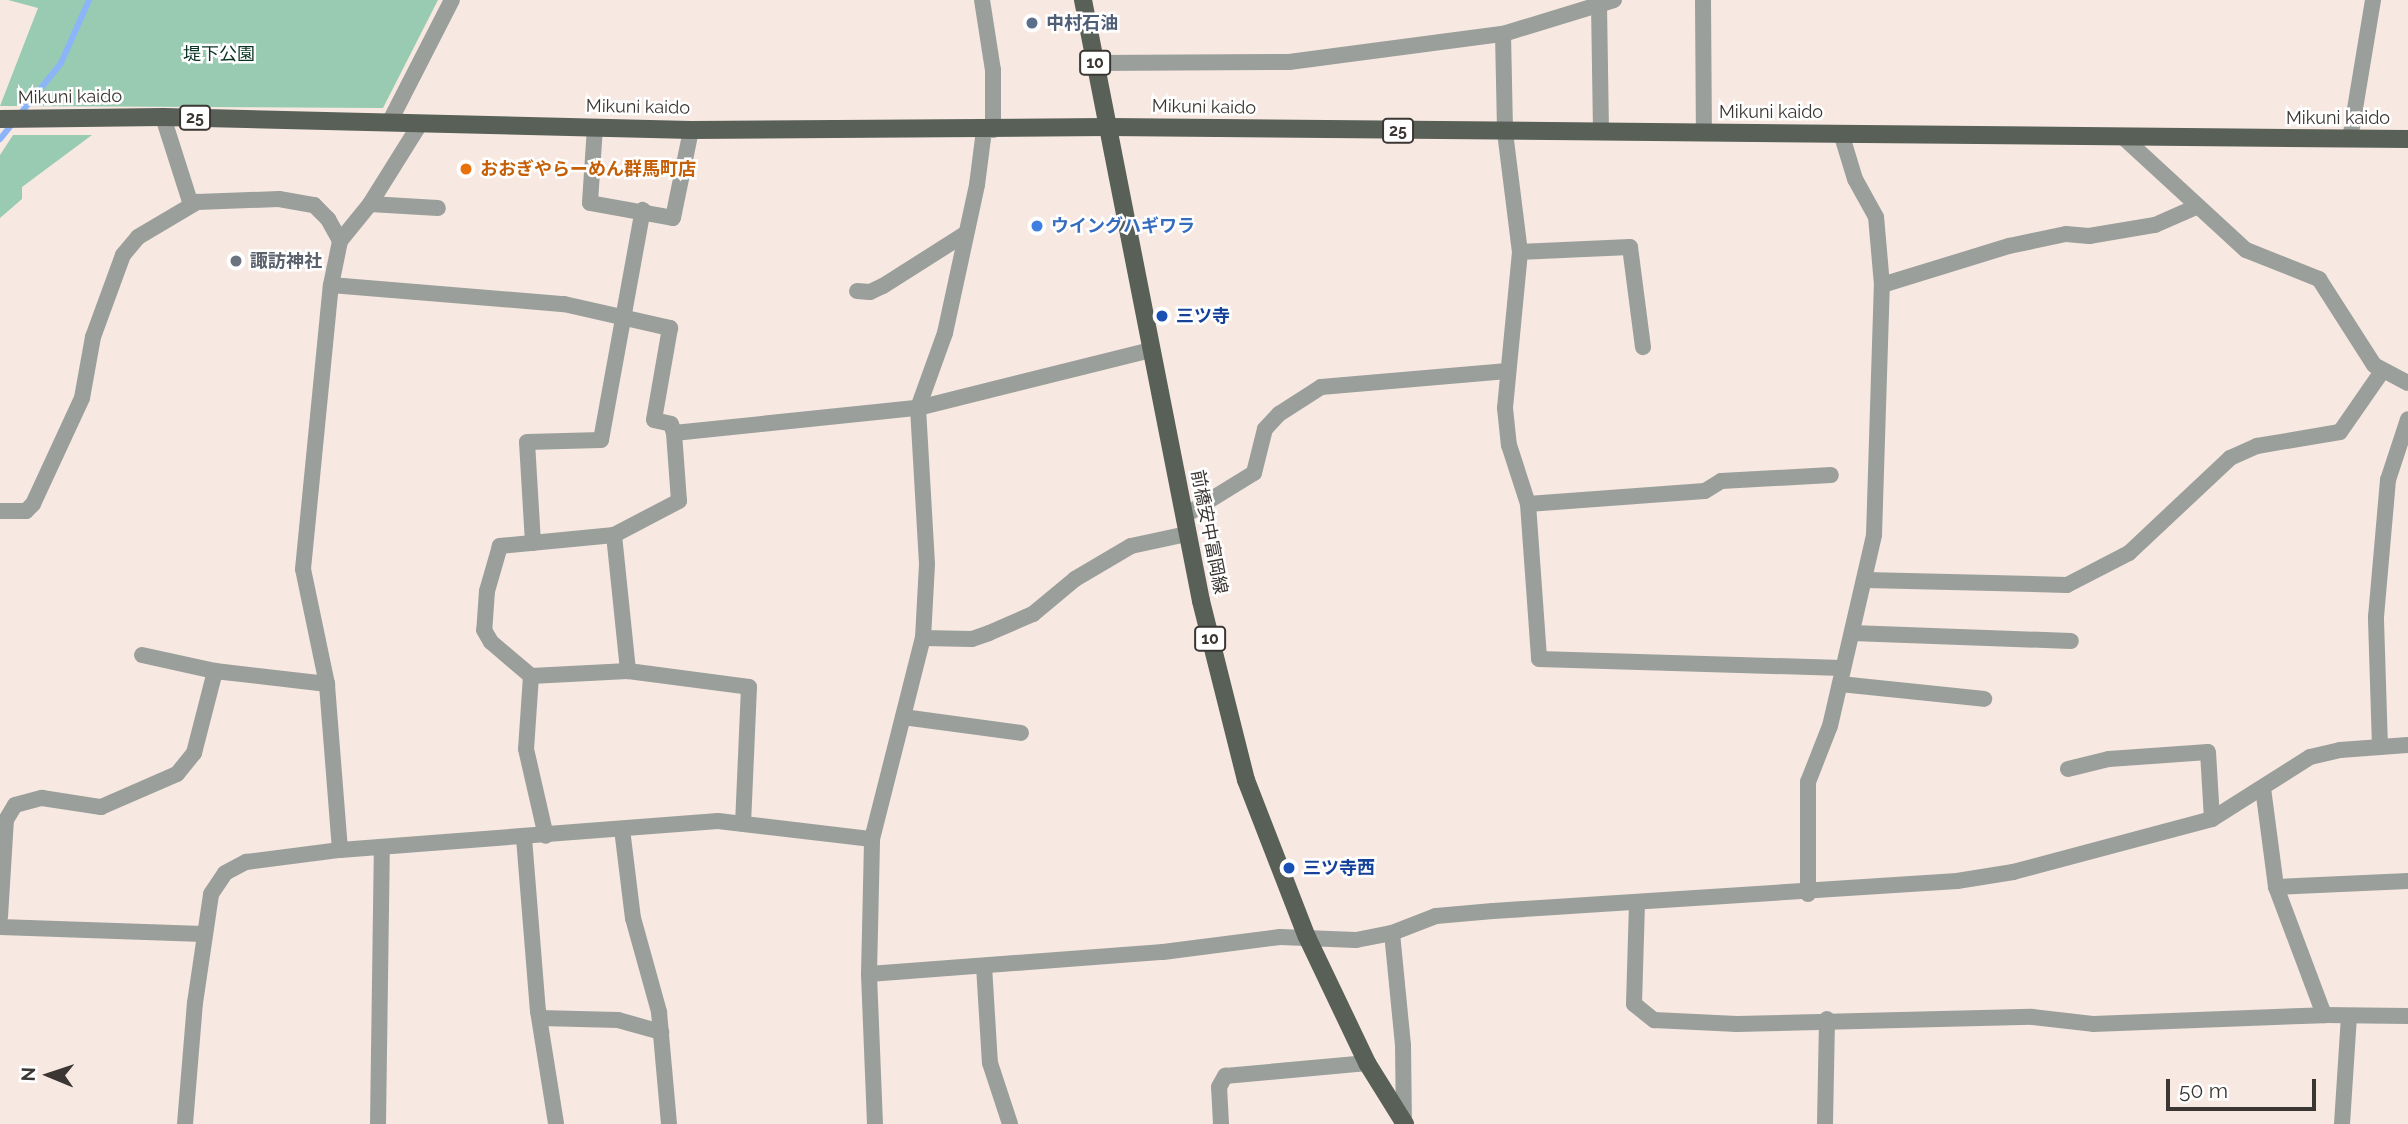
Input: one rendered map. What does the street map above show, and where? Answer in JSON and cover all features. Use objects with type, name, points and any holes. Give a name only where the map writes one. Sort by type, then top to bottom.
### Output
[{"type":"main road","name":"前橋安中富岡線","points":[[1083,0],[1187,534],[1246,780],[1307,937],[1367,1063],[1405,1123]]},
{"type":"main road","name":"Mikuni kaido","points":[[0,119],[163,117],[691,130],[988,130],[1108,127],[2408,139]]},
{"type":"street","points":[[389,123],[452,0]]},
{"type":"street","points":[[875,1124],[869,974],[872,839],[923,638],[928,564],[918,408],[946,333],[988,130],[993,70],[982,0]]},
{"type":"street","points":[[1703,0],[1704,133]]},
{"type":"street","points":[[2350,139],[2373,0]]},
{"type":"street","points":[[1095,63],[1289,62],[1503,34],[1607,2],[1601,132]]},
{"type":"street","points":[[1503,34],[1505,132],[1520,252],[1517,312],[1507,370],[1509,444],[1528,504],[1539,659],[1841,676],[1984,699]]},
{"type":"street","points":[[163,117],[191,205]]},
{"type":"street","points":[[340,850],[327,684],[303,569],[331,285],[340,241],[370,204],[420,124]]},
{"type":"street","points":[[595,127],[590,203],[643,210],[673,218],[691,130]]},
{"type":"street","points":[[1808,894],[1808,782],[1841,676],[1866,580],[1874,535],[1882,285],[1876,218],[1855,179],[1841,133]]},
{"type":"street","points":[[2123,137],[2196,207],[2246,250],[2319,279],[2374,365],[2408,383]]},
{"type":"street","points":[[0,511],[26,511],[33,504],[82,398],[93,337],[127,246],[191,205],[296,201],[314,205],[328,219],[340,241]]},
{"type":"street","points":[[370,204],[438,208]]},
{"type":"street","points":[[1882,285],[2009,246],[2066,234],[2090,236],[2155,225],[2196,207]]},
{"type":"street","points":[[533,543],[527,442],[601,440],[643,210]]},
{"type":"street","points":[[857,290],[870,292],[965,233]]},
{"type":"street","points":[[1520,252],[1630,247],[1643,347]]},
{"type":"street","points":[[331,285],[564,304],[670,328],[654,420],[671,424],[674,433],[679,501],[614,535],[500,546],[484,615],[484,630],[491,642],[531,676],[628,671],[749,687],[743,824]]},
{"type":"street","points":[[674,433],[918,408],[1152,350]]},
{"type":"street","points":[[1184,516],[1254,473],[1265,429],[1279,414],[1321,387],[1507,370]]},
{"type":"street","points":[[1866,580],[2067,584],[2129,553],[2230,458],[2257,446],[2340,432],[2384,370]]},
{"type":"street","points":[[2380,747],[2376,617],[2388,480],[2408,419]]},
{"type":"street","points":[[1528,504],[1705,491],[1721,481],[1831,475]]},
{"type":"street","points":[[923,638],[972,639],[989,633],[1034,614],[1075,579],[1131,547],[1187,534]]},
{"type":"street","points":[[614,535],[628,671]]},
{"type":"street","points":[[1852,633],[2071,641]]},
{"type":"street","points":[[142,655],[215,671],[327,684]]},
{"type":"street","points":[[0,917],[6,820],[15,805],[43,798],[101,807],[177,774],[194,753],[215,671]]},
{"type":"street","points":[[531,676],[526,749],[546,836]]},
{"type":"street","points":[[904,717],[1021,733]]},
{"type":"street","points":[[869,974],[1307,937],[1356,940],[1392,933],[1436,916],[1808,894],[2002,874],[2213,818],[2310,757],[2380,747],[2408,746]]},
{"type":"street","points":[[2068,769],[2109,759],[2208,752],[2213,818]]},
{"type":"street","points":[[2263,788],[2276,887],[2324,1015]]},
{"type":"street","points":[[185,1124],[203,934],[211,894],[225,873],[246,862],[340,850],[524,838],[718,821],[872,839]]},
{"type":"street","points":[[622,829],[633,918],[661,1032],[669,1124]]},
{"type":"street","points":[[524,838],[540,1018],[556,1124]]},
{"type":"street","points":[[378,1124],[382,847]]},
{"type":"street","points":[[2276,887],[2408,881]]},
{"type":"street","points":[[1637,903],[1634,1004],[1654,1020],[1737,1024],[1827,1019],[2032,1017],[2093,1024],[2324,1015],[2408,1016]]},
{"type":"street","points":[[0,927],[203,934]]},
{"type":"street","points":[[1392,933],[1403,1045],[1405,1123]]},
{"type":"street","points":[[984,965],[990,1063],[1010,1124]]},
{"type":"street","points":[[2342,1124],[2349,1017]]},
{"type":"street","points":[[540,1018],[618,1020],[661,1032]]},
{"type":"street","points":[[1825,1124],[1827,1019]]},
{"type":"street","points":[[1221,1124],[1219,1087],[1225,1076],[1367,1063]]},
{"type":"green space","name":"堤下公園","points":[[8,0],[438,0],[383,108],[0,106],[38,8]]},
{"type":"green space","points":[[13,135],[92,135],[22,187],[22,199],[0,218],[0,155]]},
{"type":"waterway","points":[[0,139],[61,63],[89,0]]},
{"type":"place","name":"中村石油","points":[[1032,23]]},
{"type":"place","name":"おおぎやらーめん群馬町店","points":[[466,169]]},
{"type":"place","name":"ウイングハギワラ","points":[[1037,226]]},
{"type":"place","name":"諏訪神社","points":[[236,261]]},
{"type":"place","name":"三ツ寺","points":[[1162,316]]},
{"type":"place","name":"三ツ寺西","points":[[1289,868]]}]
